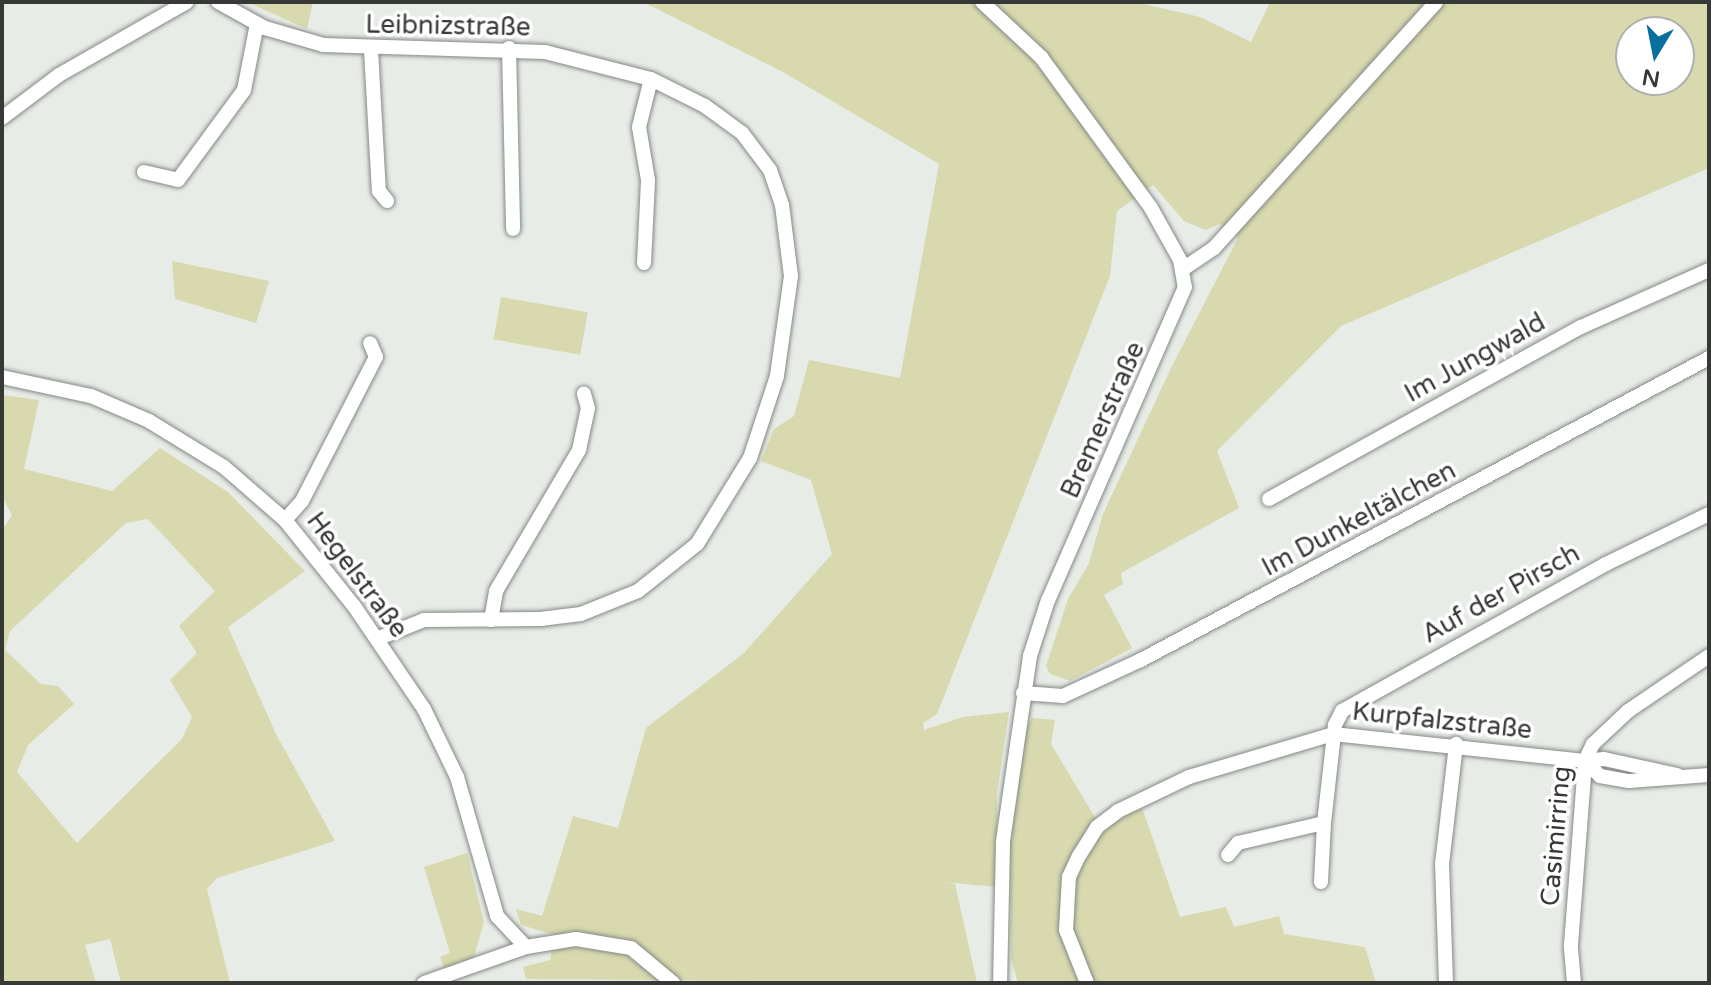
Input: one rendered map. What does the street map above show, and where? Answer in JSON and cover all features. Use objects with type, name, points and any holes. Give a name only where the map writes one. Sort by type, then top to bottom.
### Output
[{"type":"street","points":[[2,118],[59,75],[187,2]]},
{"type":"street","name":"Leibnizstraße","points":[[218,2],[257,24],[298,39],[371,50],[509,48],[575,57],[651,79],[726,119],[757,152],[776,187],[791,276],[785,338],[769,405],[736,487],[710,529],[670,569],[638,591],[581,614],[491,620],[424,620],[377,639]]},
{"type":"street","points":[[982,2],[1041,57],[1151,208],[1183,269],[1214,248],[1436,2]]},
{"type":"street","points":[[144,172],[178,180],[244,90],[257,24]]},
{"type":"street","points":[[509,48],[513,229]]},
{"type":"street","points":[[371,50],[379,191],[387,201]]},
{"type":"street","points":[[644,263],[649,189],[639,127],[651,79]]},
{"type":"street","name":"Bremerstraße","points":[[1000,983],[1003,842],[1023,693],[1043,612],[1182,298],[1183,269]]},
{"type":"street","name":"Im Jungwald","points":[[1269,499],[1581,327],[1709,270]]},
{"type":"street","points":[[285,520],[302,501],[376,357],[370,343]]},
{"type":"street","name":"Im Dunkeltälchen","points":[[1023,693],[1063,696],[1141,660],[1709,358]]},
{"type":"street","name":"Hegelstraße","points":[[2,377],[91,396],[149,421],[224,467],[285,520],[377,639],[439,737],[467,807],[497,916],[526,947]]},
{"type":"street","points":[[491,620],[496,591],[579,450],[588,408],[584,394]]},
{"type":"street","name":"Auf der Pirsch","points":[[1333,734],[1342,711],[1606,564],[1709,514]]},
{"type":"street","name":"Casimirring","points":[[1574,983],[1571,945],[1585,761],[1593,744],[1628,711],[1709,656]]},
{"type":"street","points":[[1321,882],[1333,734]]},
{"type":"street","name":"Kurpfalzstraße","points":[[1087,983],[1069,948],[1065,902],[1069,877],[1097,827],[1148,795],[1189,777],[1333,734],[1648,765],[1677,775],[1709,775]]},
{"type":"street","points":[[1446,983],[1441,893],[1456,744]]},
{"type":"street","points":[[1228,855],[1238,843],[1324,823]]},
{"type":"street","points":[[424,983],[526,947],[602,940],[631,948],[673,983]]},
{"type":"street","name":"Bremerstraße","points":[[1003,951],[1011,983]]},
{"type":"green space","points":[[247,2],[313,2],[307,29]]},
{"type":"green space","points":[[643,2],[1135,2],[1200,17],[1251,42],[1270,2],[1709,2],[1709,168],[1341,326],[1217,451],[1239,508],[1121,573],[1123,584],[1104,595],[1132,648],[1070,681],[1050,674],[1046,666],[1068,599],[1089,563],[1103,514],[1171,368],[1238,238],[1220,224],[1206,230],[1184,221],[1153,185],[1117,211],[1110,276],[937,714],[923,723],[924,730],[963,717],[1009,712],[997,794],[997,887],[944,882],[955,884],[977,983],[526,979],[523,967],[550,960],[555,935],[521,925],[516,909],[542,916],[573,816],[618,828],[646,728],[744,653],[832,554],[811,480],[761,461],[774,429],[794,416],[809,360],[900,378],[939,164],[783,72]]},
{"type":"green space","points":[[172,261],[269,281],[256,323],[175,299]]},
{"type":"green space","points":[[501,297],[588,312],[580,355],[494,339]]},
{"type":"green space","points":[[2,395],[39,400],[24,469],[112,491],[160,448],[228,492],[305,571],[228,627],[276,734],[335,841],[217,878],[207,889],[230,983],[121,983],[110,939],[85,945],[96,983],[2,983],[2,531],[12,515],[2,496]],"holes":[[[148,519],[215,591],[179,626],[197,653],[170,680],[192,717],[182,739],[77,843],[17,772],[28,745],[74,704],[58,686],[41,684],[5,650],[10,631],[126,523]]]},
{"type":"green space","points":[[1032,718],[1055,720],[1051,744],[1097,821],[1138,796],[1180,917],[1226,907],[1234,927],[1279,916],[1284,934],[1365,947],[1376,983],[1018,983],[1011,959],[1010,845],[1026,727]]},
{"type":"green space","points":[[467,853],[484,922],[473,960],[445,970],[440,957],[450,953],[424,867]]}]
